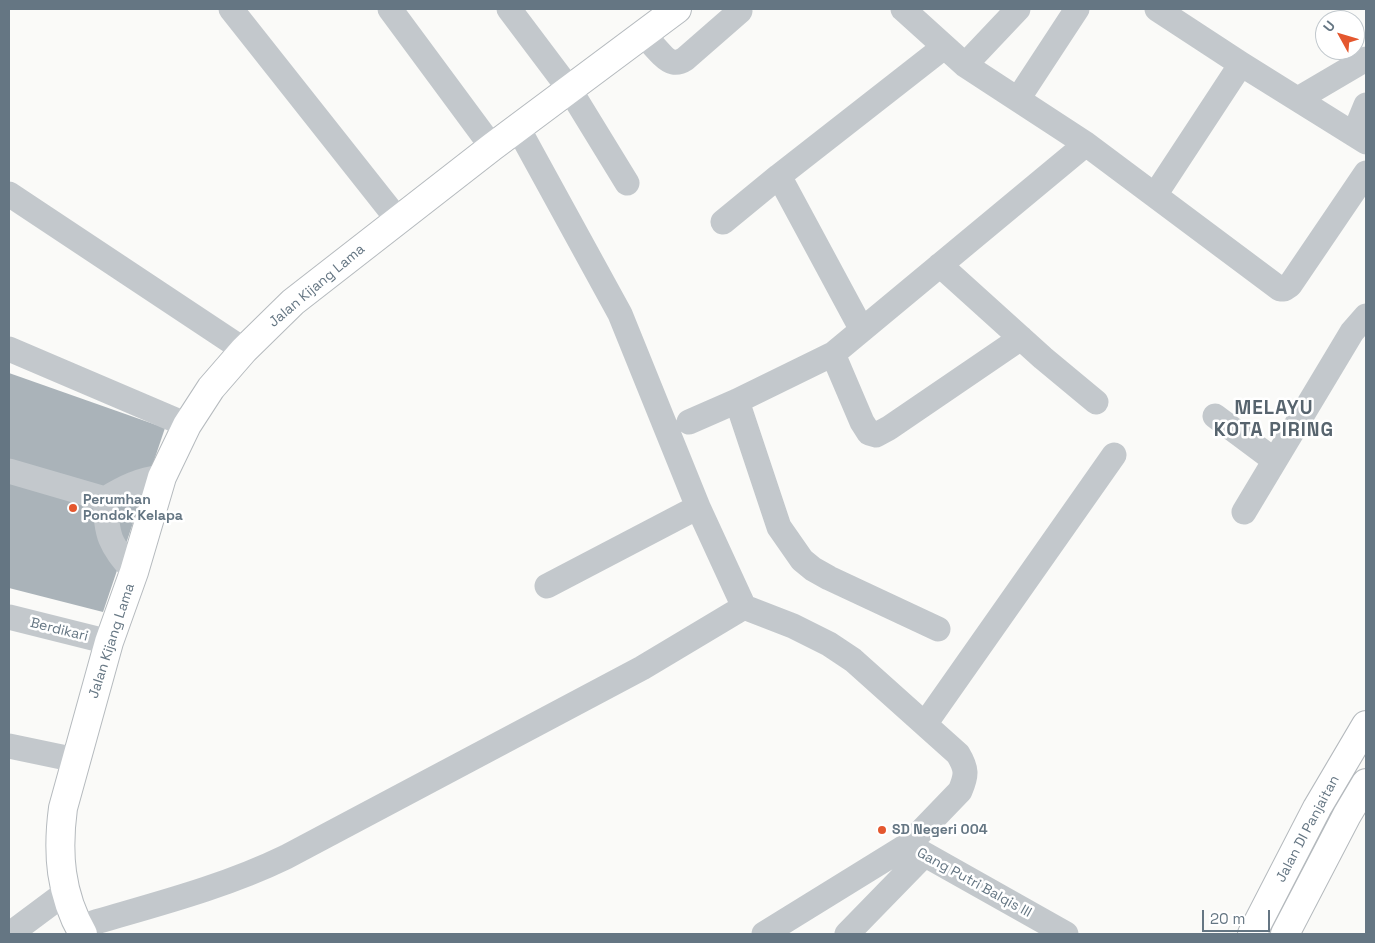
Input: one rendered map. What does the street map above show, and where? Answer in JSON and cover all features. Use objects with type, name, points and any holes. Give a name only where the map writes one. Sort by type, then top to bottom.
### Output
[{"type":"main road","name":"Jalan Kijang Lama","points":[[81,931],[65,893],[59,835],[63,808],[109,642],[134,572],[162,477],[187,425],[211,388],[244,350],[293,302],[492,147],[677,9]]},
{"type":"main road","name":"Jalan DI Panjaitan","points":[[1252,934],[1317,808],[1366,725]]},
{"type":"main road","name":"Jalan DI Panjaitan","points":[[1285,934],[1347,815],[1366,783]]},
{"type":"street","points":[[231,9],[398,220]]},
{"type":"street","points":[[390,9],[492,147]]},
{"type":"street","points":[[508,9],[570,90],[628,183]]},
{"type":"street","points":[[643,34],[667,59],[677,62],[685,59],[713,35],[740,11],[738,9]]},
{"type":"street","points":[[903,9],[965,65],[1086,144],[1280,289],[1290,285],[1366,172]]},
{"type":"street","points":[[965,65],[1018,9]]},
{"type":"street","points":[[1018,99],[1077,9]]},
{"type":"street","points":[[1157,9],[1360,138],[1366,106]]},
{"type":"street","points":[[723,222],[944,47]]},
{"type":"street","points":[[1298,99],[1366,59]]},
{"type":"street","points":[[1155,195],[1241,64]]},
{"type":"street","points":[[518,128],[620,314],[698,506],[744,607],[793,626],[829,644],[853,660],[958,754],[964,765],[965,780],[960,791],[916,850],[847,934]]},
{"type":"street","points":[[689,422],[737,401],[833,354],[1086,144]]},
{"type":"street","points":[[779,176],[862,330]]},
{"type":"street","points":[[9,194],[244,350]]},
{"type":"street","points":[[940,265],[1096,402]]},
{"type":"street","points":[[1244,512],[1352,332],[1366,316]]},
{"type":"street","points":[[833,354],[862,422],[869,433],[876,435],[1021,338]]},
{"type":"street","points":[[9,349],[187,425]]},
{"type":"street","points":[[737,401],[780,527],[802,560],[829,578],[938,629]]},
{"type":"street","points":[[1215,416],[1274,460]]},
{"type":"street","points":[[925,724],[1114,455]]},
{"type":"street","points":[[9,471],[105,499],[125,487],[145,479],[162,477]]},
{"type":"street","points":[[105,499],[106,522],[110,541],[115,550],[134,572]]},
{"type":"street","points":[[548,586],[698,506]]},
{"type":"street","points":[[81,931],[220,885],[279,860],[642,668],[744,607]]},
{"type":"street","name":"Berdikari","points":[[9,617],[109,642]]},
{"type":"street","points":[[9,746],[76,760]]},
{"type":"street","points":[[764,934],[916,850]]},
{"type":"street","name":"Gang Putri Balqis III","points":[[916,850],[1066,934]]},
{"type":"street","points":[[10,934],[65,893]]},
{"type":"building","name":"Perumhan Pondok Kelapa","points":[[9,373],[165,428],[103,612],[9,588]]},
{"type":"place","name":"Perumhan Pondok Kelapa","points":[[73,508]]},
{"type":"place","name":"SD Negeri 004","points":[[882,830]]},
{"type":"district","name":"MELAYU KOTA PIRING","points":[[1274,420]]}]
